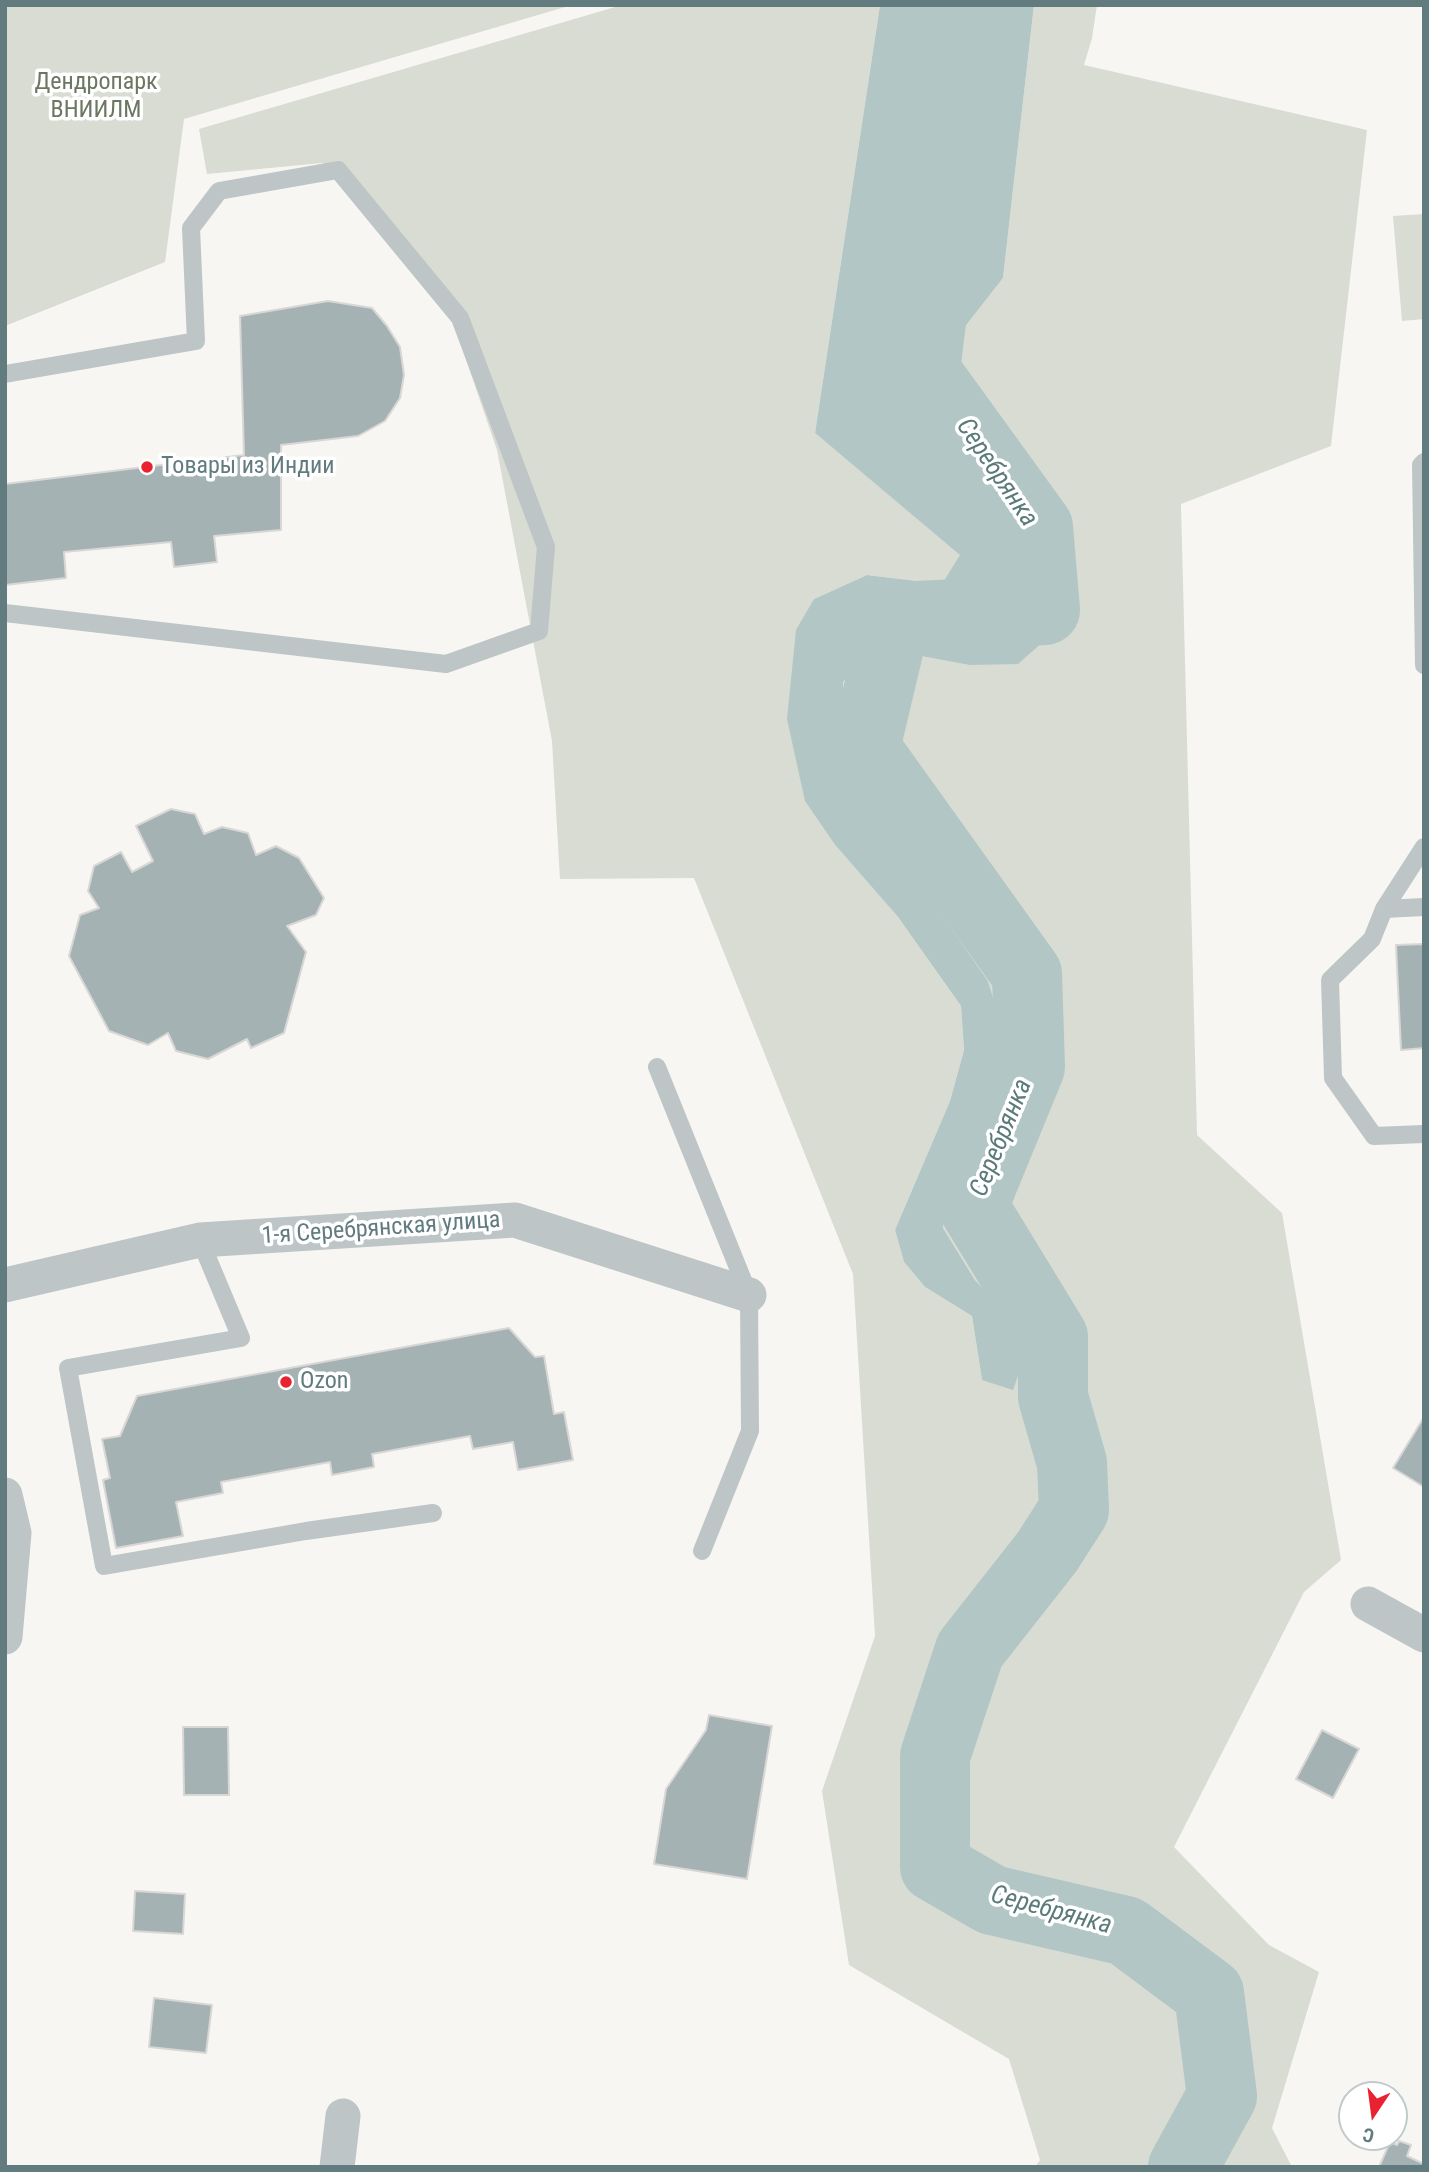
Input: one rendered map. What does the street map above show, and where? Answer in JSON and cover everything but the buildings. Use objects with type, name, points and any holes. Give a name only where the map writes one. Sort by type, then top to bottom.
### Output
[{"type":"street","name":"1-я Серебрянская улица","points":[[5,1285],[200,1240],[515,1220],[750,1296]]},
{"type":"street","points":[[5,1495],[14,1533],[5,1637]]},
{"type":"street","points":[[1368,1604],[1424,1634]]},
{"type":"street","points":[[337,2167],[342,2116]]},
{"type":"lane","points":[[5,374],[196,341],[191,228],[219,191],[338,170],[460,318],[546,547],[539,632],[446,664],[5,612]]},
{"type":"lane","points":[[1424,461],[1421,465],[1424,665]]},
{"type":"lane","points":[[1424,847],[1384,909],[1372,939],[1330,980],[1333,1078],[1374,1136],[1424,1134]]},
{"type":"lane","points":[[1384,909],[1424,907]]},
{"type":"lane","points":[[657,1067],[750,1296],[750,1431],[702,1551]]},
{"type":"lane","points":[[200,1240],[241,1338],[68,1368],[104,1566],[306,1531],[433,1513]]},
{"type":"green space","name":"Дендропарк ВНИИЛМ","points":[[5,5],[572,5],[184,119],[165,262],[5,326]]},
{"type":"green space","points":[[622,5],[880,5],[815,433],[961,555],[942,584],[867,575],[814,599],[836,846],[898,917],[961,1006],[964,1050],[950,1101],[895,1230],[904,1262],[925,1287],[972,1316],[982,1380],[1025,1333],[975,1280],[943,1228],[946,1197],[996,1096],[998,1014],[988,981],[863,801],[847,731],[843,682],[878,648],[969,665],[1050,572],[930,420],[928,374],[1003,278],[1034,5],[1097,5],[1092,38],[1084,65],[1367,130],[1331,446],[1181,504],[1197,1135],[1282,1213],[1341,1560],[1304,1592],[1174,1847],[1269,1945],[1319,1972],[1272,2128],[1292,2167],[1035,2167],[1040,2160],[1009,2059],[849,1965],[822,1791],[875,1636],[853,1274],[694,878],[560,879],[552,741],[497,450],[453,322],[322,163],[207,174],[199,129]]},
{"type":"green space","points":[[1424,214],[1424,319],[1402,321],[1393,216]]},
{"type":"shaded area","points":[[880,5],[1034,5],[1003,278],[928,374],[930,420],[1050,572],[1055,631],[1018,664],[969,665],[878,648],[843,682],[847,731],[863,801],[988,981],[998,1014],[996,1096],[946,1197],[943,1228],[975,1280],[1025,1333],[1023,1361],[1013,1390],[982,1380],[972,1316],[925,1287],[904,1262],[895,1230],[950,1101],[964,1050],[961,1006],[898,917],[836,846],[805,801],[787,719],[796,630],[814,599],[867,575],[942,584],[960,555],[815,433]]},
{"type":"waterway","name":"Серебрянка","points":[[936,280],[925,371],[1038,527],[1045,610],[896,617],[865,748],[1027,974],[1030,1067],[973,1206],[1053,1337],[1053,1397],[1072,1463],[1074,1510],[1047,1552],[970,1650],[935,1756],[935,1867],[992,1900],[1126,1931],[1209,1993],[1222,2096],[1183,2167]]},
{"type":"place","name":"Товары из Индии","points":[[147,467]]},
{"type":"place","name":"Ozon","points":[[286,1382]]}]
